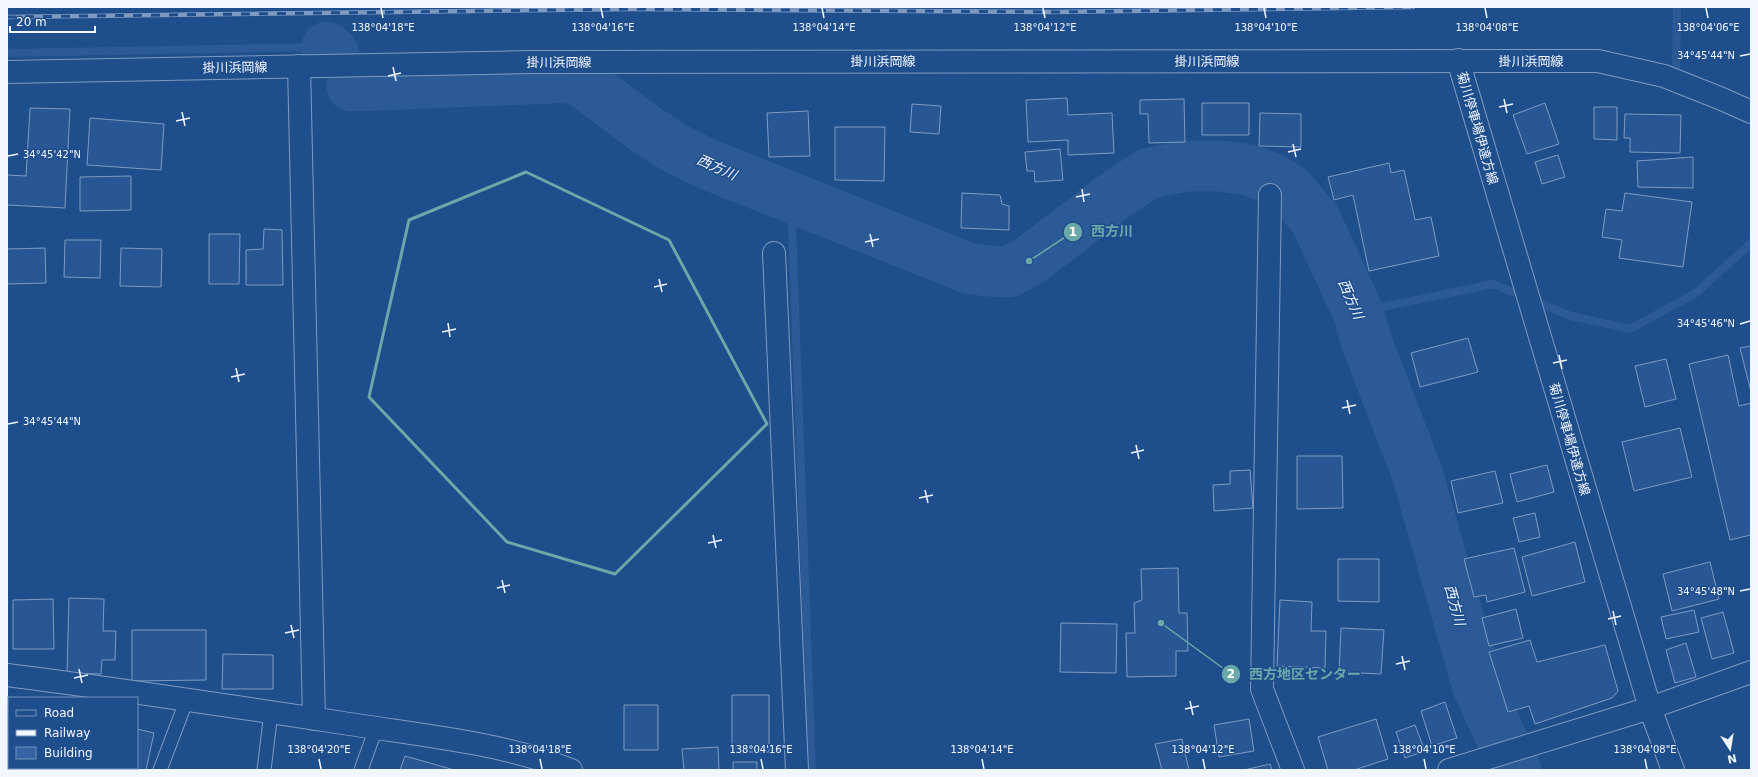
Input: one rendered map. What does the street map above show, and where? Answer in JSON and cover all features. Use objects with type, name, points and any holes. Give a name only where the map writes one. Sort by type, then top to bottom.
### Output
[{"type":"street","name":"菊川停車場伊達方線","points":[[1458,60],[1650,708],[1673,770]]},
{"type":"street","name":"掛川浜岡線","points":[[7,72],[530,62],[1598,61],[1664,76],[1751,112]]},
{"type":"street","points":[[299,66],[314,719]]},
{"type":"street","points":[[1270,195],[1262,689],[1293,770]]},
{"type":"street","points":[[774,253],[797,770]]},
{"type":"street","points":[[1449,770],[1650,708],[1751,672]]},
{"type":"street","points":[[7,675],[113,688],[459,740],[533,764],[571,770]]},
{"type":"lane","points":[[160,770],[187,699]]},
{"type":"lane","points":[[264,770],[271,712]]},
{"type":"lane","points":[[361,770],[376,728]]},
{"type":"highlighted area","points":[[526,172],[669,240],[767,424],[615,574],[507,542],[369,397],[409,220]]},
{"type":"building","points":[[1067,98],[1068,115],[1112,113],[1114,153],[1068,155],[1068,140],[1028,142],[1026,100]]},
{"type":"building","points":[[1184,99],[1185,142],[1149,143],[1148,114],[1140,114],[1140,100]]},
{"type":"building","points":[[1202,103],[1249,103],[1249,135],[1202,135]]},
{"type":"building","points":[[1545,103],[1559,144],[1527,154],[1513,115]]},
{"type":"building","points":[[912,104],[941,106],[939,134],[910,132]]},
{"type":"building","points":[[1594,107],[1617,107],[1617,140],[1594,139]]},
{"type":"building","points":[[30,108],[70,109],[65,208],[7,205],[7,175],[26,176]]},
{"type":"building","points":[[808,111],[810,156],[769,157],[767,113]]},
{"type":"building","points":[[1260,113],[1301,114],[1301,147],[1259,146]]},
{"type":"building","points":[[1625,114],[1681,115],[1680,153],[1630,152],[1630,138],[1624,138]]},
{"type":"building","points":[[90,118],[164,124],[161,170],[87,165]]},
{"type":"building","points":[[835,127],[885,127],[884,181],[835,180]]},
{"type":"building","points":[[1060,149],[1063,180],[1035,182],[1034,171],[1027,171],[1025,152]]},
{"type":"building","points":[[1558,155],[1565,177],[1542,184],[1535,162]]},
{"type":"building","points":[[1693,157],[1693,188],[1638,187],[1637,161]]},
{"type":"building","points":[[1389,163],[1391,173],[1404,170],[1415,220],[1431,217],[1439,256],[1369,271],[1353,195],[1334,200],[1328,177]]},
{"type":"building","points":[[131,176],[131,210],[80,211],[80,177]]},
{"type":"building","points":[[962,193],[1000,195],[1002,204],[1009,206],[1009,230],[961,228]]},
{"type":"building","points":[[1625,193],[1692,202],[1683,267],[1619,258],[1622,240],[1602,237],[1606,209],[1622,211]]},
{"type":"building","points":[[264,229],[282,230],[283,285],[246,285],[246,250],[263,249]]},
{"type":"building","points":[[209,234],[240,234],[239,284],[209,284]]},
{"type":"building","points":[[65,240],[101,240],[100,278],[64,277]]},
{"type":"building","points":[[45,248],[46,283],[7,284],[7,249]]},
{"type":"building","points":[[121,248],[162,249],[161,287],[120,286]]},
{"type":"building","points":[[1468,338],[1478,372],[1420,387],[1411,353]]},
{"type":"building","points":[[1751,346],[1751,392],[1740,348]]},
{"type":"building","points":[[1728,355],[1739,406],[1751,403],[1751,535],[1730,540],[1689,364]]},
{"type":"building","points":[[1666,359],[1676,399],[1645,407],[1635,366]]},
{"type":"building","points":[[1680,428],[1692,477],[1634,491],[1622,442]]},
{"type":"building","points":[[1297,456],[1342,456],[1343,508],[1297,509]]},
{"type":"building","points":[[1547,465],[1554,492],[1517,502],[1510,474]]},
{"type":"building","points":[[1250,470],[1253,508],[1214,511],[1213,485],[1230,484],[1230,471]]},
{"type":"building","points":[[1495,471],[1503,503],[1458,513],[1451,481]]},
{"type":"building","points":[[1535,513],[1540,537],[1519,542],[1513,518]]},
{"type":"building","points":[[1575,542],[1585,582],[1532,596],[1522,557]]},
{"type":"building","points":[[1514,548],[1525,592],[1487,602],[1486,595],[1474,597],[1464,559]]},
{"type":"building","points":[[1338,559],[1379,559],[1379,602],[1338,601]]},
{"type":"building","points":[[1710,562],[1719,599],[1672,611],[1663,574]]},
{"type":"building","points":[[1178,568],[1179,613],[1187,613],[1188,651],[1176,651],[1176,676],[1127,677],[1126,633],[1135,633],[1134,603],[1142,600],[1141,569]]},
{"type":"building","points":[[69,598],[104,599],[103,631],[116,631],[115,660],[102,660],[101,674],[67,673]]},
{"type":"building","points":[[53,599],[54,649],[13,649],[13,600]]},
{"type":"building","points":[[1280,600],[1312,602],[1311,631],[1326,631],[1325,668],[1277,666]]},
{"type":"building","points":[[1516,609],[1523,638],[1489,646],[1482,618]]},
{"type":"building","points":[[1694,610],[1699,632],[1666,639],[1661,617]]},
{"type":"building","points":[[1723,612],[1734,653],[1712,659],[1701,618]]},
{"type":"building","points":[[1061,623],[1117,624],[1116,673],[1060,672]]},
{"type":"building","points":[[1341,628],[1384,630],[1381,674],[1339,672]]},
{"type":"building","points":[[132,630],[206,630],[206,680],[132,681]]},
{"type":"building","points":[[1530,640],[1537,662],[1605,645],[1618,691],[1612,698],[1535,724],[1529,706],[1508,712],[1489,652]]},
{"type":"building","points":[[1686,643],[1696,677],[1675,683],[1666,650]]},
{"type":"building","points":[[223,654],[273,655],[273,689],[222,689]]},
{"type":"building","points":[[732,695],[769,695],[769,752],[732,752]]},
{"type":"building","points":[[1445,702],[1457,738],[1432,746],[1421,711]]},
{"type":"building","points":[[624,705],[658,705],[658,750],[624,750]]},
{"type":"building","points":[[1249,719],[1254,751],[1219,757],[1214,725]]},
{"type":"building","points":[[1376,719],[1388,759],[1354,770],[1328,770],[1318,737]]},
{"type":"building","points":[[1415,725],[1425,751],[1405,758],[1396,732]]},
{"type":"building","points":[[138,729],[154,733],[146,770],[108,770],[138,769]]},
{"type":"building","points":[[1182,739],[1189,770],[1162,770],[1155,744]]},
{"type":"building","points":[[718,747],[719,770],[684,770],[682,749]]},
{"type":"building","points":[[7,756],[8,769],[83,769],[83,770],[7,770]]},
{"type":"building","points":[[405,756],[451,769],[451,770],[400,770]]},
{"type":"building","points":[[733,762],[757,762],[757,770],[733,770]]},
{"type":"building","points":[[1270,764],[1272,770],[1244,770]]},
{"type":"waterway","points":[[1676,80],[1677,7]]},
{"type":"waterway","points":[[7,53],[327,47]]},
{"type":"waterway","name":"西方川","points":[[327,47],[334,54]]},
{"type":"waterway","name":"西方川","points":[[352,86],[576,77],[647,130],[675,148],[707,164],[968,268],[987,271],[1009,272],[1029,261],[1120,192],[1149,173],[1187,166],[1222,166],[1249,170],[1271,178],[1289,189],[1315,219],[1358,312],[1367,343],[1417,473],[1478,687],[1516,770]]},
{"type":"waterway","points":[[791,198],[812,770]]},
{"type":"waterway","points":[[1358,312],[1493,284],[1571,316],[1630,329],[1696,293],[1751,243]]},
{"type":"railway","points":[[7,17],[634,9],[1052,12],[1413,7]]},
{"type":"place","name":"西方川","points":[[1029,261]]},
{"type":"place","name":"西方地区センター","points":[[1161,623]]}]
